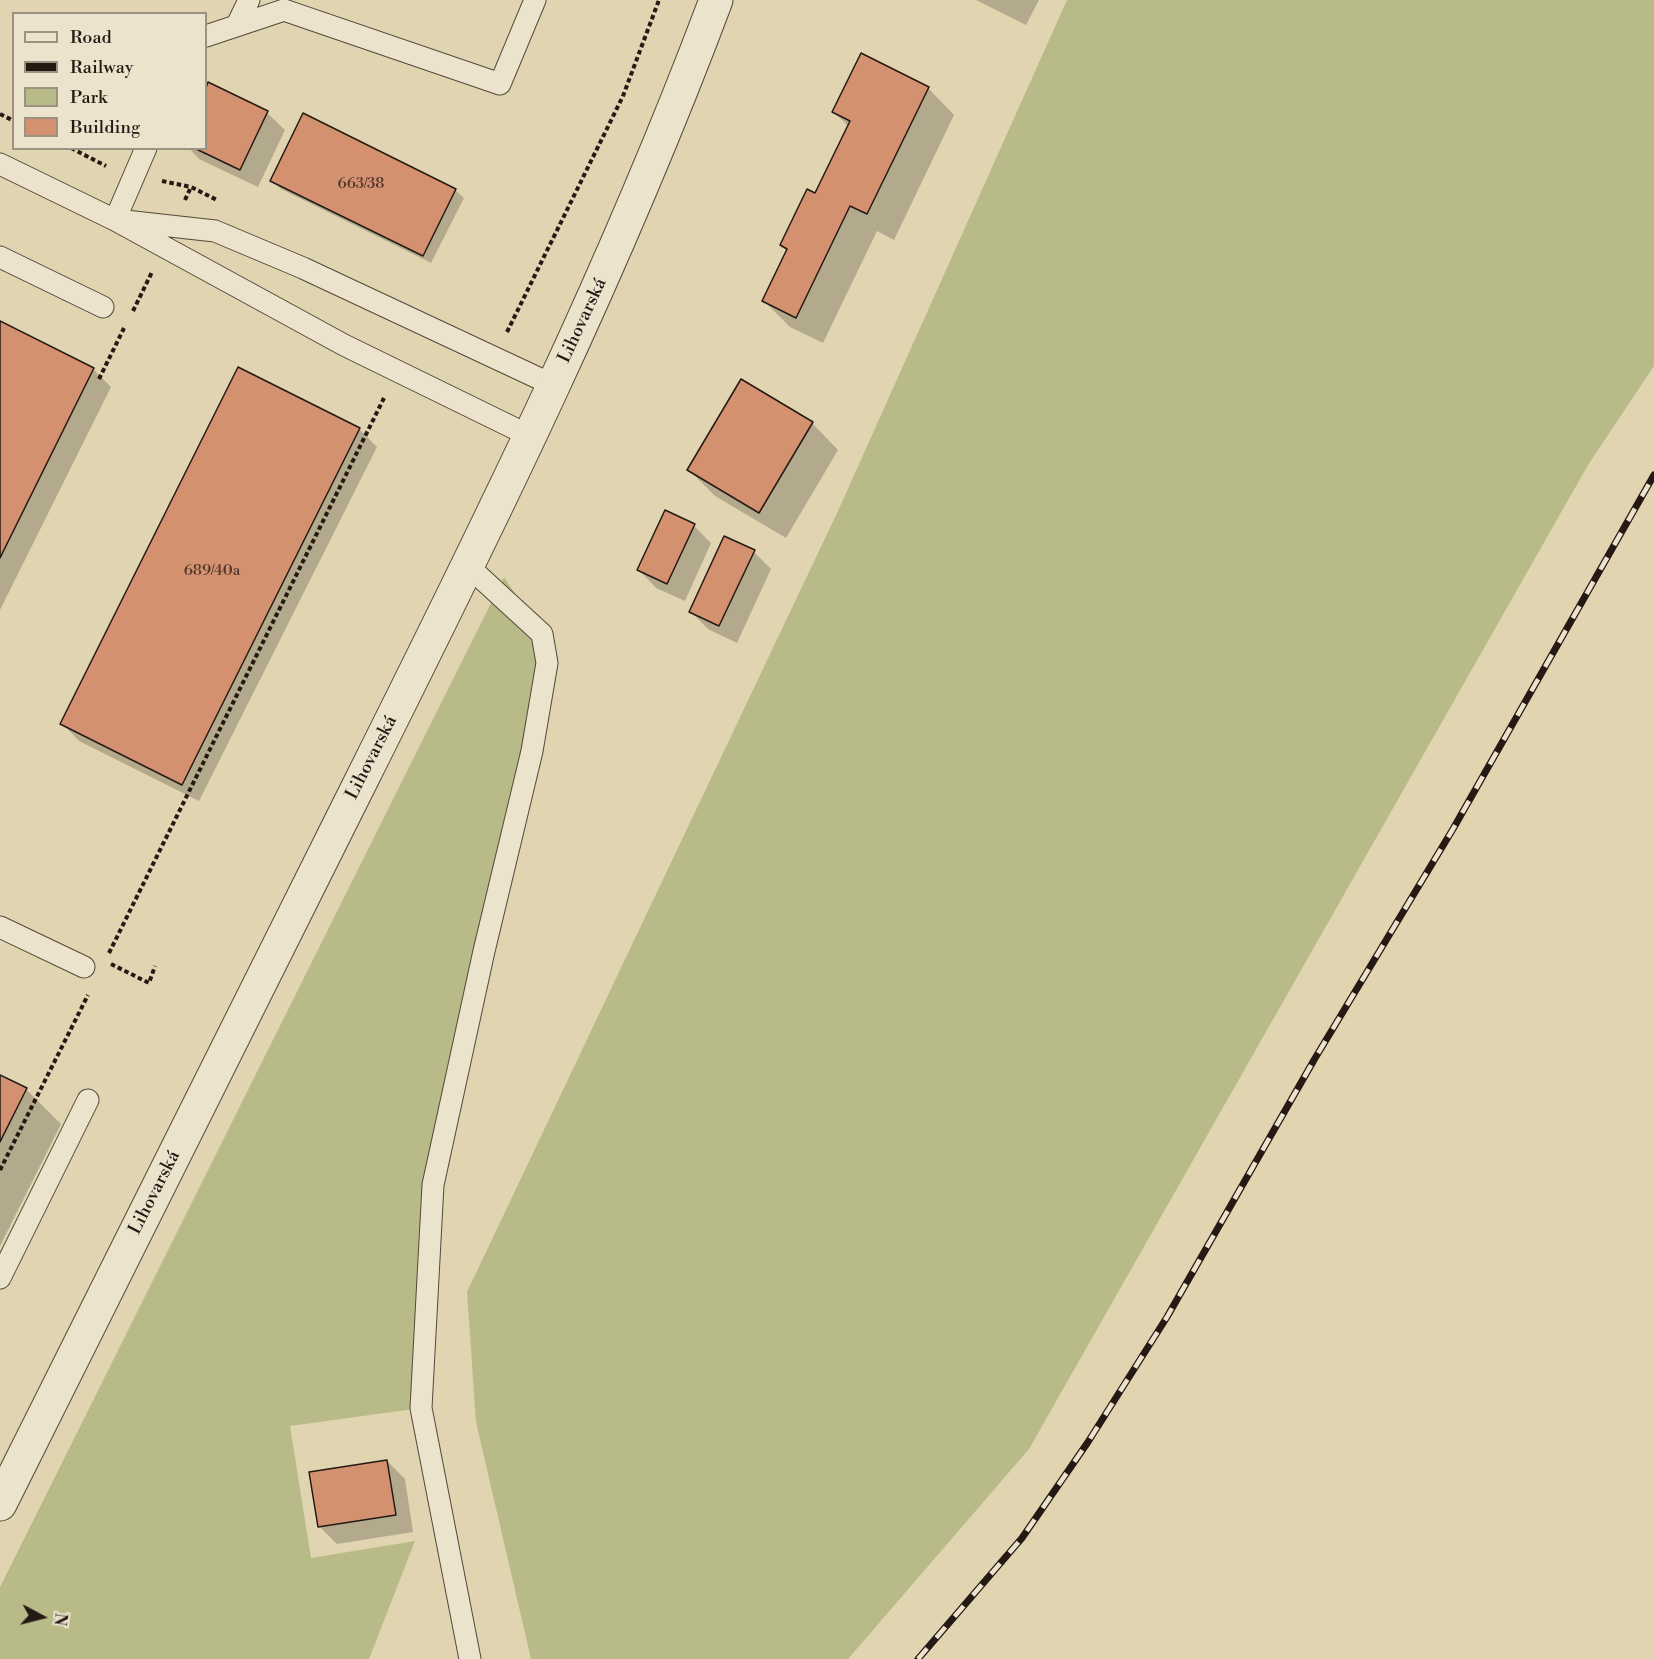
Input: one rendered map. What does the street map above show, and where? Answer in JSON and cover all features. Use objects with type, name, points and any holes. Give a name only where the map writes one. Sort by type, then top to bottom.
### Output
[{"type":"street","name":"Lihovarská","points":[[0,1504],[468,566],[530,436],[629,219],[716,0]]},
{"type":"lane","points":[[237,25],[249,0]]},
{"type":"lane","points":[[207,36],[284,10],[500,84],[535,0]]},
{"type":"lane","points":[[115,220],[145,150]]},
{"type":"lane","points":[[0,164],[115,220],[344,345],[530,436]]},
{"type":"lane","points":[[115,220],[214,231],[303,268],[553,385]]},
{"type":"lane","points":[[0,257],[103,307]]},
{"type":"lane","points":[[468,566],[542,634],[547,663],[532,751],[433,1185],[421,1408],[470,1659]]},
{"type":"lane","points":[[0,927],[88,976]]},
{"type":"lane","points":[[0,1278],[88,1100]]},
{"type":"path","points":[[502,341],[623,96],[659,0]]},
{"type":"path","points":[[155,966],[149,983],[105,961],[398,371]]},
{"type":"path","points":[[0,1170],[88,976]]},
{"type":"green space","points":[[1067,0],[1654,0],[1654,366],[1588,465],[1029,1449],[848,1659],[531,1659],[476,1422],[467,1292],[838,511]]},
{"type":"green space","points":[[504,577],[542,634],[547,663],[433,1185],[421,1408],[290,1426],[311,1558],[415,1541],[369,1659],[0,1659],[0,1587]]},
{"type":"building","points":[[861,53],[929,87],[867,214],[850,206],[796,318],[762,301],[787,249],[780,245],[807,189],[815,193],[850,121],[832,112]]},
{"type":"building","points":[[208,82],[268,111],[240,170],[198,150],[207,150]]},
{"type":"building","points":[[303,113],[456,189],[423,256],[270,181]]},
{"type":"building","points":[[0,321],[94,368],[0,558]]},
{"type":"building","points":[[238,367],[360,428],[182,785],[60,724]]},
{"type":"building","points":[[741,379],[813,422],[759,513],[687,470]]},
{"type":"building","points":[[665,510],[695,524],[667,584],[637,570]]},
{"type":"building","points":[[724,536],[755,550],[719,626],[689,612]]},
{"type":"building","points":[[0,1075],[27,1088],[0,1142]]},
{"type":"building","points":[[387,1460],[396,1515],[318,1527],[309,1472]]},
{"type":"railway","points":[[918,1659],[1022,1538],[1088,1442],[1167,1317],[1314,1060],[1453,829],[1654,475]]}]
